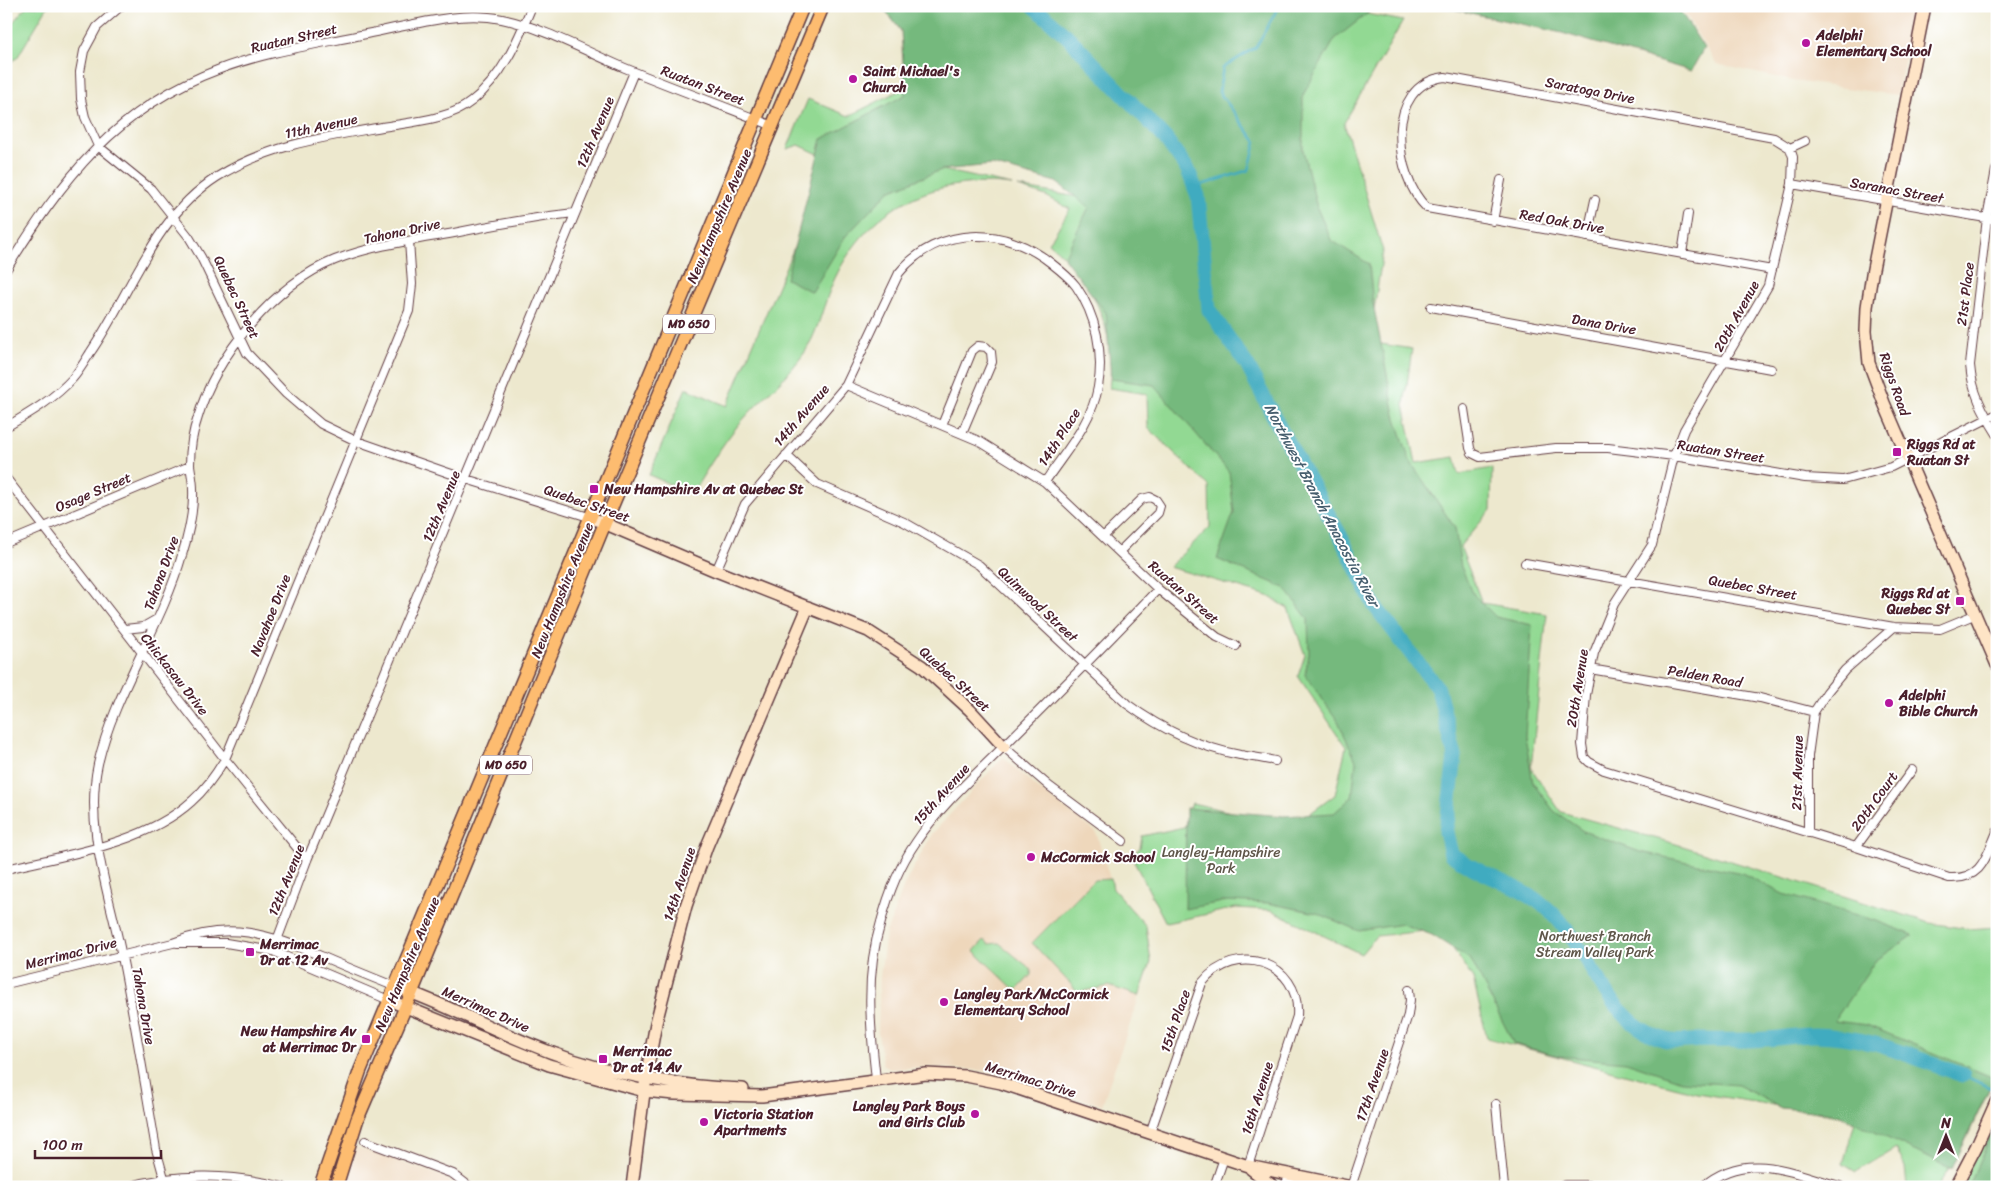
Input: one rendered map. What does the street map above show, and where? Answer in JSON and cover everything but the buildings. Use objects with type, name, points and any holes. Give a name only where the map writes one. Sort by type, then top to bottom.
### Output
[{"type":"main road","name":"New Hampshire Avenue","points":[[320,1187],[360,1071],[758,120],[803,6]]},
{"type":"main road","name":"New Hampshire Avenue","points":[[336,1187],[357,1120],[406,1007],[606,523],[823,6]]},
{"type":"street","points":[[98,146],[83,108],[80,72],[84,51],[97,27],[121,6]]},
{"type":"street","name":"11th Avenue","points":[[6,427],[40,407],[73,378],[101,337],[150,247],[173,216],[216,178],[255,157],[302,141],[446,114],[471,102],[499,73],[525,25],[532,6]]},
{"type":"street","name":"Riggs Road","points":[[1925,6],[1872,274],[1867,307],[1867,341],[1872,373],[1997,665]]},
{"type":"street","name":"Ruatan Street","points":[[6,270],[62,186],[98,146],[120,127],[162,97],[220,69],[305,46],[443,20],[483,17],[525,25],[634,72],[773,126]]},
{"type":"street","name":"12th Avenue","points":[[273,951],[276,938],[307,860],[634,72]]},
{"type":"street","name":"Saratoga Drive","points":[[1401,135],[1403,116],[1413,95],[1429,82],[1445,77],[1774,138],[1790,148]]},
{"type":"street","name":"Red Oak Drive","points":[[1401,135],[1402,154],[1410,184],[1414,193],[1426,208],[1772,270]]},
{"type":"street","points":[[1790,148],[1805,141]]},
{"type":"street","name":"Quebec Street","points":[[98,146],[151,188],[201,257],[247,353],[286,394],[321,424],[354,440],[466,479],[606,523],[716,571],[868,631],[922,666],[970,710],[1004,747],[1049,786],[1123,841]]},
{"type":"street","name":"20th Avenue","points":[[1790,148],[1793,157],[1792,184],[1772,270],[1764,294],[1684,430],[1674,456],[1655,537],[1629,580],[1599,637],[1590,669],[1582,734],[1584,757],[1604,770],[1856,847],[1939,876],[1957,879],[1972,874],[1982,865],[1997,832]]},
{"type":"street","name":"21st Place","points":[[1996,170],[1987,218],[1970,365],[1973,388],[1987,419],[1997,434]]},
{"type":"street","points":[[1493,221],[1501,180]]},
{"type":"street","name":"Saranac Street","points":[[1792,184],[1997,220]]},
{"type":"street","points":[[1587,237],[1594,200]]},
{"type":"street","name":"Tahona Drive","points":[[164,1178],[156,1149],[122,956],[98,848],[95,788],[98,765],[122,697],[143,653],[181,560],[192,522],[193,488],[190,466],[197,418],[205,397],[240,338],[273,301],[304,277],[334,260],[376,247],[574,213]]},
{"type":"street","points":[[1682,254],[1688,214]]},
{"type":"street","name":"14th Place","points":[[899,273],[909,261],[924,249],[938,242],[970,235],[1009,239],[1030,248],[1065,274],[1075,284],[1085,301],[1097,333],[1100,361],[1098,388],[1089,416],[1045,482]]},
{"type":"street","name":"Navahoe Drive","points":[[6,869],[98,848],[151,827],[176,813],[202,792],[225,758],[354,440],[409,311],[412,292],[410,241]]},
{"type":"street","name":"14th Avenue","points":[[716,571],[745,504],[834,402],[846,385],[899,273]]},
{"type":"street","name":"Dana Drive","points":[[1431,307],[1648,345],[1725,362],[1772,369]]},
{"type":"street","points":[[942,425],[972,351],[978,346],[986,347],[991,352],[992,362],[962,433]]},
{"type":"street","name":"Ruatan Street","points":[[846,385],[979,441],[1045,482],[1158,588],[1216,637],[1236,646]]},
{"type":"street","name":"Ruatan Street","points":[[1464,409],[1471,451],[1480,458],[1579,448],[1629,450],[1805,478],[1843,480],[1875,473],[1908,460],[1997,414]]},
{"type":"street","name":"Quinwood Street","points":[[786,455],[817,484],[904,522],[979,566],[1127,704],[1160,726],[1187,739],[1217,749],[1274,761]]},
{"type":"street","name":"Osage Street","points":[[6,543],[190,466]]},
{"type":"street","name":"Chickasaw Drive","points":[[6,478],[307,860]]},
{"type":"street","points":[[1104,536],[1142,499],[1150,497],[1156,500],[1160,506],[1158,513],[1120,551]]},
{"type":"street","name":"Quebec Street","points":[[1525,563],[1894,627],[1940,629],[1974,615]]},
{"type":"street","name":"15th Avenue","points":[[876,1079],[869,1013],[876,941],[889,899],[916,842],[966,783],[1004,747],[1158,588]]},
{"type":"street","name":"14th Avenue","points":[[632,1187],[644,1090],[658,1014],[686,906],[707,846],[808,606]]},
{"type":"street","points":[[125,629],[143,627],[157,619]]},
{"type":"street","name":"21st Avenue","points":[[1808,833],[1808,756],[1814,712],[1845,670],[1894,627]]},
{"type":"street","name":"Pelden Road","points":[[1590,669],[1760,698],[1814,712]]},
{"type":"street","name":"20th Court","points":[[1856,847],[1912,770]]},
{"type":"street","name":"Merrimac Drive","points":[[6,984],[173,943],[210,932],[255,932],[276,938],[412,992],[550,1052],[646,1077],[733,1088],[797,1090]]},
{"type":"street","name":"Merrimac Drive","points":[[173,943],[226,943],[273,951],[549,1065],[644,1090],[674,1094],[762,1096],[876,1079],[926,1074],[947,1074],[980,1078],[1248,1166],[1351,1187]]},
{"type":"street","name":"15th Place","points":[[1150,1133],[1198,990],[1207,977],[1219,967],[1228,962],[1246,960],[1273,967],[1280,972],[1293,988],[1298,1007],[1290,1038]]},
{"type":"street","name":"17th Avenue","points":[[1351,1187],[1408,1015],[1409,990]]},
{"type":"street","name":"16th Avenue","points":[[1248,1166],[1290,1038]]},
{"type":"street","points":[[1496,1104],[1504,1187]]},
{"type":"street","points":[[1955,1187],[1995,1104]]},
{"type":"street","points":[[365,1141],[453,1174],[470,1187]]},
{"type":"street","points":[[1214,1187],[1224,1158]]},
{"type":"street","points":[[1702,1187],[1724,1172],[1749,1165],[1769,1167],[1840,1186]]},
{"type":"street","name":"Merrimac Drive","points":[[1248,1166],[1274,1187]]},
{"type":"street","points":[[1284,1187],[1286,1181],[1297,1176]]},
{"type":"street","points":[[128,1187],[164,1178],[242,1178],[283,1187]]},
{"type":"street","points":[[1565,1187],[1588,1187]]},
{"type":"shaded area","name":"Adelphi Elementary School","points":[[1681,6],[1916,6],[1897,95],[1793,81],[1716,64]]},
{"type":"shaded area","points":[[1003,757],[1041,791],[1096,832],[1113,889],[1146,926],[1151,962],[1102,1105],[985,1071],[930,1067],[890,1069],[883,1064],[878,1033],[880,977],[886,933],[905,883],[932,834]]},
{"type":"shaded area","points":[[356,1147],[439,1175],[459,1187],[346,1187]]},
{"type":"green space","points":[[27,6],[48,6],[17,58],[6,65],[6,30]]},
{"type":"green space","name":"Northwest Branch Stream Valley Park","points":[[882,6],[1377,6],[1335,39],[1303,95],[1303,150],[1317,208],[1331,240],[1369,264],[1373,303],[1395,415],[1410,461],[1455,528],[1461,567],[1474,595],[1496,617],[1532,625],[1525,736],[1533,783],[1554,811],[1583,831],[1640,852],[1742,873],[1783,894],[1874,920],[1913,935],[1875,961],[1834,1021],[1867,1025],[1994,1078],[1952,1169],[1835,1113],[1781,1108],[1738,1085],[1682,1081],[1626,1062],[1558,1056],[1514,1044],[1471,960],[1432,935],[1402,924],[1359,931],[1317,913],[1268,903],[1228,901],[1185,909],[1186,808],[1283,816],[1334,813],[1352,797],[1356,761],[1338,721],[1305,675],[1309,653],[1308,619],[1285,588],[1217,559],[1234,512],[1229,472],[1154,385],[1111,379],[1106,313],[1064,258],[1089,207],[1056,182],[992,165],[941,170],[889,191],[845,237],[812,292],[786,279],[822,139],[905,95],[901,31]]},
{"type":"green space","name":"Northwest Branch Stream Valley Park","points":[[1325,6],[1403,21],[1344,123],[1383,251],[1369,342],[1412,349],[1404,405],[1416,463],[1455,457],[1459,474],[1492,468],[1491,510],[1460,546],[1482,603],[1547,614],[1531,768],[1561,812],[1676,844],[1930,923],[1968,929],[1997,927],[1997,1072],[1964,1144],[1938,1187],[1907,1187],[1905,1167],[1896,1148],[1856,1172],[1843,1164],[1856,1118],[1697,1093],[1487,1038],[1473,979],[1446,938],[1426,931],[1376,936],[1361,954],[1271,910],[1236,908],[1166,923],[1131,856],[1140,848],[1142,836],[1184,827],[1192,803],[1293,826],[1335,795],[1346,747],[1298,676],[1305,655],[1288,608],[1268,596],[1169,567],[1210,527],[1209,486],[1148,428],[1147,394],[1109,388],[1111,367],[1109,346],[1105,326],[1098,307],[1078,273],[1065,257],[1049,243],[1070,209],[1046,196],[1018,187],[1191,216]]},
{"type":"green space","points":[[1400,6],[1677,6],[1704,48],[1691,71],[1562,33],[1448,8]]},
{"type":"green space","points":[[918,81],[906,162],[1012,185],[983,183],[956,185],[931,191],[907,201],[886,214],[866,232],[849,253],[835,278],[814,334],[805,352],[733,432],[692,494],[649,475],[686,388],[727,406],[831,160],[799,145],[787,149],[808,99],[849,116]]},
{"type":"green space","points":[[1111,879],[1113,889],[1146,926],[1151,962],[1139,996],[1109,986],[1078,992],[1032,943],[1094,880]]},
{"type":"green space","points":[[984,940],[989,944],[999,943],[1031,969],[1031,975],[1018,989],[1014,989],[974,951]]},
{"type":"green space","points":[[1997,1108],[1997,1187],[1958,1187]]},
{"type":"green space","points":[[1997,1122],[1997,1187],[1968,1187]]},
{"type":"waterway","name":"Northwest Branch Anacostia River","points":[[1034,6],[1070,39],[1165,138],[1188,170],[1198,196],[1209,310],[1247,365],[1285,438],[1340,535],[1374,605],[1438,689],[1455,756],[1446,832],[1451,854],[1475,869],[1527,894],[1549,910],[1564,926],[1613,1002],[1628,1018],[1645,1031],[1666,1040],[1683,1042],[1700,1040],[1757,1040],[1808,1035],[1835,1036],[1873,1043],[1963,1075]]},
{"type":"waterway","points":[[1195,187],[1249,170],[1256,142],[1219,92],[1223,68],[1256,47],[1279,6]]},
{"type":"waterway","points":[[1963,1075],[1997,1091]]},
{"type":"place","name":"Adelphi Elementary School","points":[[1806,43]]},
{"type":"place","name":"Saint Michael's Church","points":[[853,79]]},
{"type":"place","name":"Riggs Rd at Ruatan St","points":[[1897,452]]},
{"type":"place","name":"New Hampshire Av at Quebec St","points":[[594,489]]},
{"type":"place","name":"Riggs Rd at Quebec St","points":[[1960,601]]},
{"type":"place","name":"Adelphi Bible Church","points":[[1889,703]]},
{"type":"place","name":"McCormick School","points":[[1031,857]]},
{"type":"place","name":"Merrimac Dr at 12 Av","points":[[250,952]]},
{"type":"place","name":"Langley Park/McCormick Elementary School","points":[[944,1002]]},
{"type":"place","name":"New Hampshire Av at Merrimac Dr","points":[[366,1039]]},
{"type":"place","name":"Merrimac Dr at 14 Av","points":[[603,1059]]},
{"type":"place","name":"Langley Park Boys and Girls Club","points":[[975,1114]]},
{"type":"place","name":"Victoria Station Apartments","points":[[704,1122]]},
{"type":"park label","name":"Langley-Hampshire Park","points":[[1221,860]]}]
